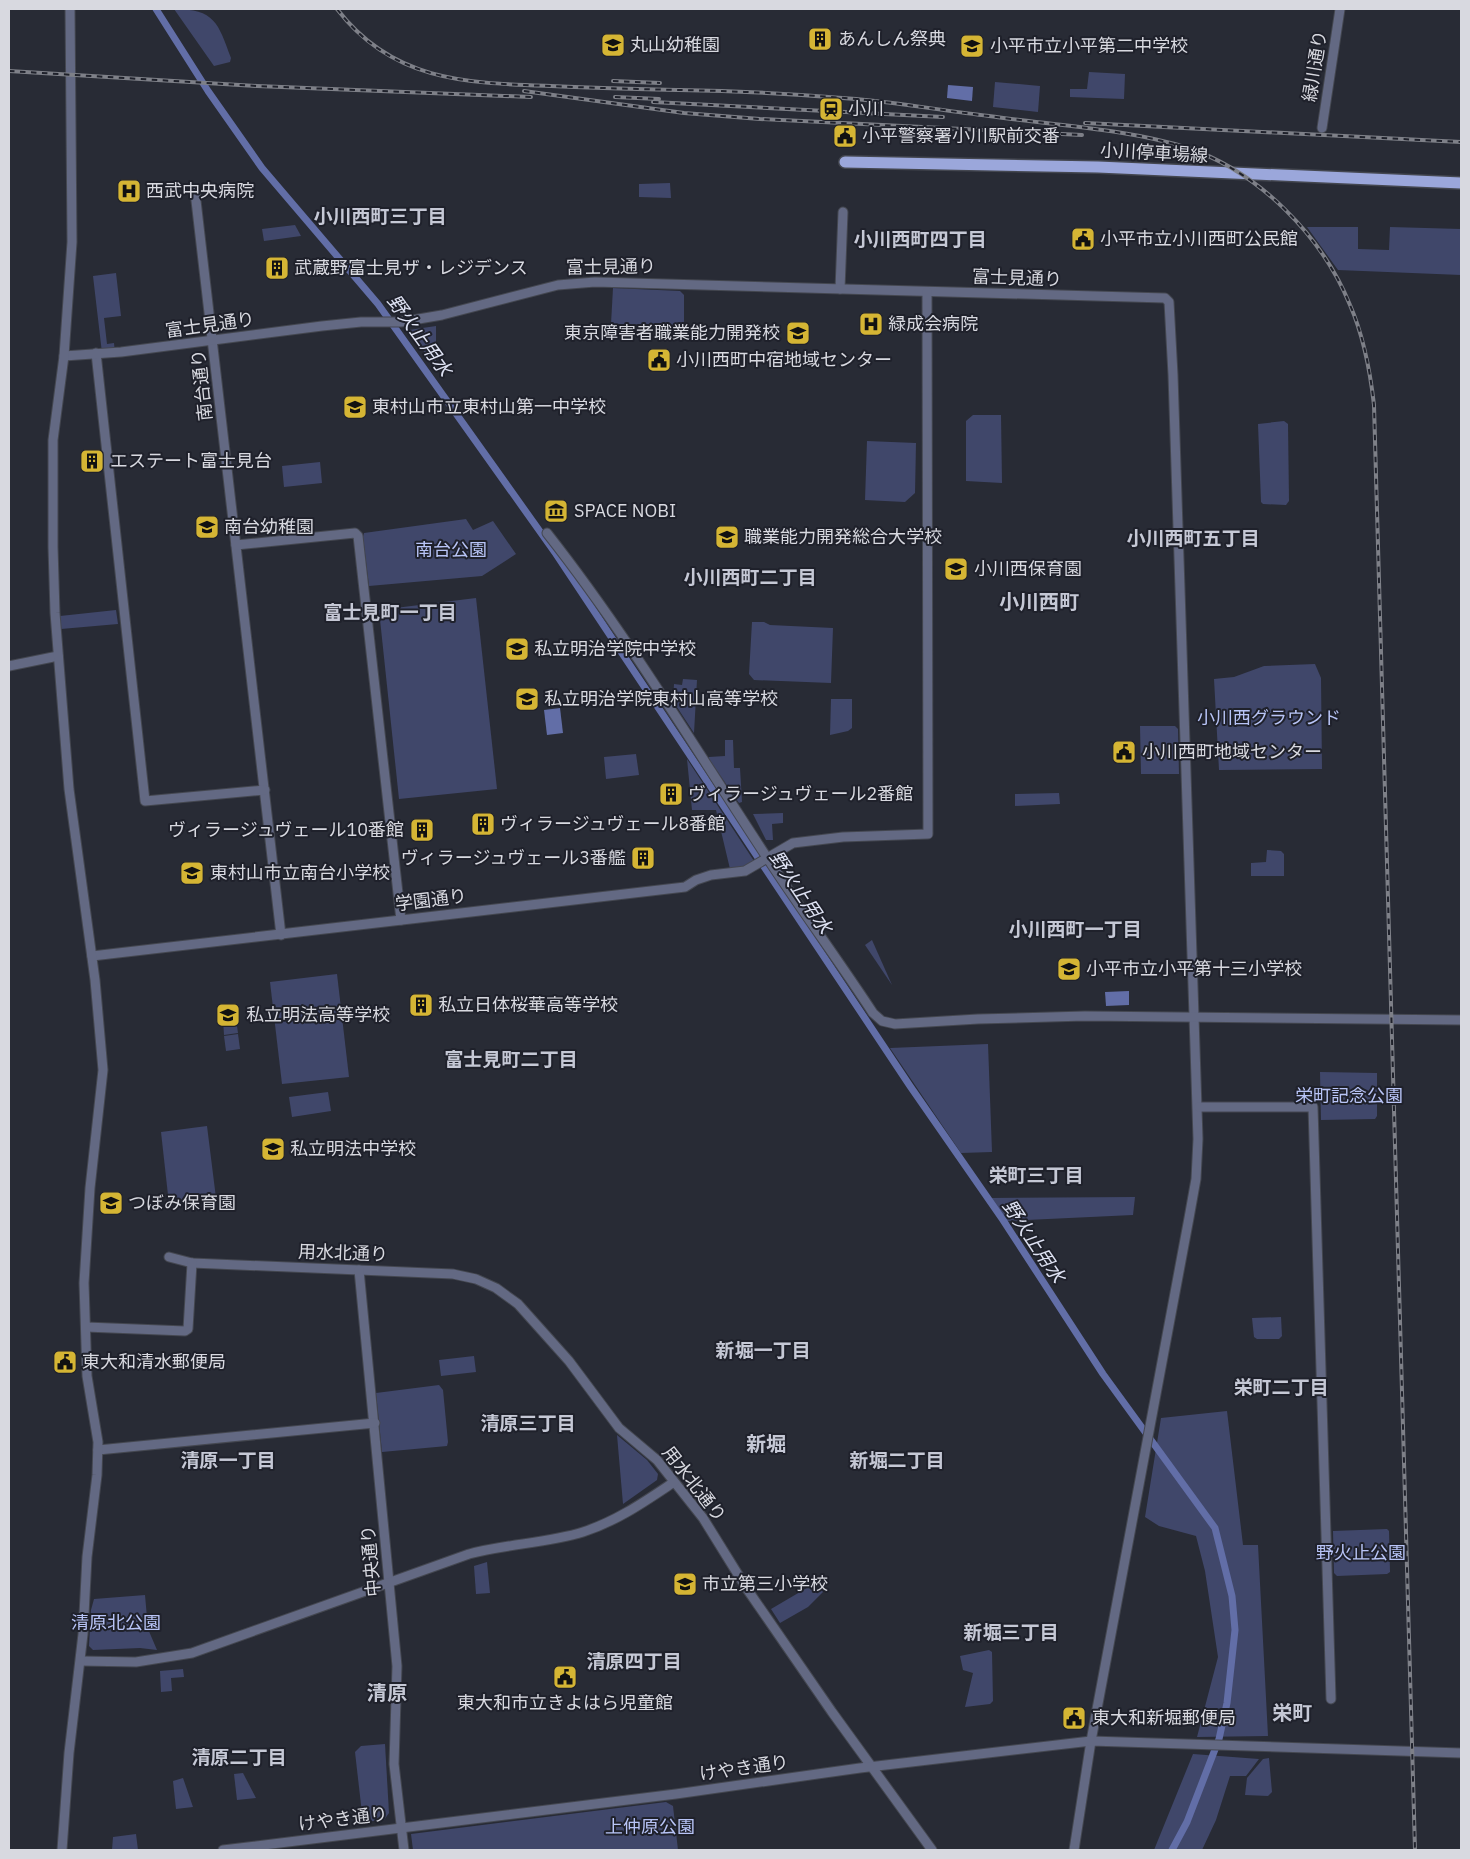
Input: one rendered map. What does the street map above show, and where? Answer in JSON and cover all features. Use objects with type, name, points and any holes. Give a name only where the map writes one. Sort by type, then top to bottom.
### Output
[{"type":"main road","name":"小川停車場線","points":[[845,162],[1088,167],[1461,183]]},
{"type":"street","points":[[62,1850],[69,1752],[81,1661],[87,1557],[98,1450],[87,1376],[85,1253],[103,1070],[92,956],[69,789],[58,656],[53,547],[53,440],[64,356],[73,206],[70,9]]},
{"type":"street","name":"緑川通り","points":[[1322,128],[1340,9]]},
{"type":"street","name":"南台通り","points":[[195,192],[214,340],[281,935]]},
{"type":"street","points":[[840,289],[843,212]]},
{"type":"street","name":"富士見通り","points":[[64,356],[124,352],[361,322],[397,322],[442,315],[558,285],[595,282],[1165,298],[1170,308],[1172,352],[1196,1018]]},
{"type":"street","name":"学園通り","points":[[92,956],[685,887],[696,880],[711,875],[745,871],[793,843],[843,837],[928,834],[927,292]]},
{"type":"street","points":[[96,354],[145,801],[265,790]]},
{"type":"street","points":[[236,545],[354,533],[358,536],[401,920]]},
{"type":"street","points":[[547,533],[628,646],[742,816],[765,859],[873,1013],[882,1021],[895,1024],[996,1018],[1085,1016],[1461,1020]]},
{"type":"street","points":[[9,666],[58,656]]},
{"type":"street","points":[[1074,1850],[1091,1741],[1196,1179],[1199,1107],[1196,1018]]},
{"type":"street","points":[[1199,1107],[1313,1107],[1331,1699]]},
{"type":"street","name":"用水北通り","points":[[169,1257],[192,1263],[465,1276],[496,1288],[509,1296],[569,1361],[619,1428],[657,1460],[703,1518],[747,1588],[871,1767],[932,1850]]},
{"type":"street","points":[[86,1327],[186,1331],[188,1329],[192,1263]]},
{"type":"street","name":"中央通り","points":[[360,1270],[390,1583],[396,1666],[394,1764],[404,1850]]},
{"type":"street","points":[[98,1450],[376,1423]]},
{"type":"street","points":[[81,1661],[136,1662],[192,1653],[488,1549],[582,1532],[625,1514],[674,1482]]},
{"type":"street","name":"けやき通り","points":[[223,1850],[871,1767],[1091,1741],[1461,1754]]},
{"type":"green space","points":[[174,9],[198,12],[207,15],[213,20],[218,27],[231,58],[230,62],[214,66]]},
{"type":"green space","points":[[1089,72],[1125,74],[1124,99],[1070,97],[1070,89],[1087,89]]},
{"type":"green space","points":[[995,82],[1040,86],[1038,112],[993,107]]},
{"type":"green space","points":[[670,183],[671,198],[639,197],[639,184]]},
{"type":"green space","points":[[295,225],[301,236],[264,241],[262,229]]},
{"type":"green space","points":[[1307,227],[1358,227],[1358,249],[1389,250],[1390,227],[1461,229],[1461,275],[1338,270]]},
{"type":"green space","points":[[116,273],[121,316],[104,318],[107,344],[114,343],[115,353],[102,353],[93,276]]},
{"type":"green space","points":[[613,288],[680,291],[684,295],[684,325],[611,324]]},
{"type":"green space","points":[[436,326],[436,369],[409,330]]},
{"type":"green space","points":[[973,415],[1001,415],[1002,483],[966,481],[966,421]]},
{"type":"green space","points":[[1284,421],[1288,424],[1289,501],[1286,505],[1263,504],[1261,502],[1258,424]]},
{"type":"green space","points":[[867,441],[916,443],[915,493],[905,502],[865,500]]},
{"type":"green space","points":[[320,462],[322,483],[284,487],[282,466]]},
{"type":"green space","name":"南台公園","points":[[466,519],[473,530],[493,521],[516,554],[482,576],[369,586],[364,533]]},
{"type":"green space","points":[[476,598],[497,789],[399,799],[379,610]]},
{"type":"green space","points":[[116,610],[118,624],[61,629],[60,616]]},
{"type":"green space","points":[[752,622],[764,622],[770,625],[833,628],[831,683],[754,680],[749,674]]},
{"type":"green space","name":"小川西グラウンド","points":[[1315,664],[1321,678],[1322,769],[1219,770],[1214,679],[1234,677],[1264,666]]},
{"type":"green space","points":[[683,679],[697,680],[694,733],[673,701],[674,684],[682,685]]},
{"type":"green space","points":[[831,699],[852,699],[852,728],[848,731],[830,735]]},
{"type":"green space","points":[[1140,726],[1175,726],[1178,729],[1179,774],[1141,774]]},
{"type":"green space","points":[[725,740],[733,740],[734,768],[740,768],[742,802],[739,803],[709,759],[709,757],[725,756]]},
{"type":"green space","points":[[636,754],[639,775],[606,779],[604,757]]},
{"type":"green space","points":[[687,759],[754,861],[744,867],[730,869],[716,810],[692,810]]},
{"type":"green space","points":[[1059,793],[1060,804],[1015,806],[1015,794]]},
{"type":"green space","points":[[783,813],[783,823],[772,824],[773,840],[766,840],[753,814]]},
{"type":"green space","points":[[1267,850],[1281,851],[1284,854],[1284,876],[1251,876],[1251,863],[1266,862]]},
{"type":"green space","points":[[872,940],[892,985],[865,945]]},
{"type":"green space","points":[[337,974],[349,1077],[282,1084],[270,982]]},
{"type":"green space","points":[[236,1019],[238,1033],[224,1035],[223,1020]]},
{"type":"green space","points":[[238,1034],[240,1049],[226,1051],[224,1036]]},
{"type":"green space","points":[[988,1044],[992,1152],[961,1153],[890,1048]]},
{"type":"green space","name":"栄町記念公園","points":[[1320,1072],[1377,1073],[1377,1116],[1375,1119],[1321,1120]]},
{"type":"green space","points":[[328,1092],[331,1111],[292,1117],[289,1097]]},
{"type":"green space","points":[[207,1126],[216,1198],[169,1204],[161,1132]]},
{"type":"green space","points":[[1135,1197],[1133,1215],[1006,1221],[989,1198]]},
{"type":"green space","points":[[1281,1317],[1282,1336],[1279,1339],[1257,1339],[1254,1337],[1252,1318]]},
{"type":"green space","points":[[474,1356],[476,1372],[441,1376],[439,1360]]},
{"type":"green space","points":[[439,1385],[443,1390],[447,1446],[382,1452],[376,1393]]},
{"type":"green space","points":[[1227,1411],[1243,1545],[1258,1545],[1268,1736],[1197,1737],[1218,1657],[1205,1571],[1196,1536],[1159,1526],[1145,1517],[1161,1418]]},
{"type":"green space","points":[[617,1435],[647,1460],[658,1474],[657,1480],[623,1504]]},
{"type":"green space","name":"野火止公園","points":[[1387,1529],[1389,1531],[1390,1572],[1387,1574],[1337,1576],[1334,1573],[1333,1531]]},
{"type":"green space","points":[[487,1562],[490,1593],[476,1594],[474,1566]]},
{"type":"green space","points":[[817,1582],[823,1592],[808,1607],[780,1623],[771,1609]]},
{"type":"green space","name":"清原北公園","points":[[145,1595],[148,1629],[157,1650],[140,1648],[93,1650],[89,1646],[91,1610],[94,1599]]},
{"type":"green space","points":[[989,1650],[992,1652],[993,1701],[990,1704],[965,1707],[973,1673],[963,1670],[960,1656]]},
{"type":"green space","points":[[183,1669],[184,1677],[171,1678],[172,1691],[161,1692],[160,1671]]},
{"type":"green space","points":[[385,1744],[389,1813],[384,1820],[363,1822],[355,1752],[361,1746]]},
{"type":"green space","points":[[1193,1754],[1259,1759],[1246,1776],[1230,1776],[1216,1820],[1202,1850],[1154,1850]]},
{"type":"green space","points":[[1269,1758],[1272,1792],[1268,1796],[1245,1795],[1247,1778],[1263,1759]]},
{"type":"green space","points":[[243,1773],[256,1798],[237,1800],[234,1774]]},
{"type":"green space","points":[[183,1778],[193,1807],[176,1809],[173,1781]]},
{"type":"green space","name":"上仲原公園","points":[[666,1802],[673,1806],[678,1850],[413,1850],[411,1834]]},
{"type":"green space","points":[[136,1834],[138,1850],[112,1850],[113,1837]]},
{"type":"shaded area","points":[[948,85],[973,87],[972,101],[947,98]]},
{"type":"shaded area","points":[[560,708],[563,733],[547,735],[544,710]]},
{"type":"shaded area","points":[[1129,991],[1129,1005],[1106,1006],[1105,992]]},
{"type":"waterway","name":"野火止用水","points":[[156,9],[208,91],[262,168],[378,304],[556,554],[910,1086],[1003,1220],[1103,1374],[1215,1528],[1232,1596],[1235,1630],[1227,1703],[1219,1739],[1187,1822],[1172,1850]]},
{"type":"railway","points":[[337,9],[359,33],[382,51],[407,65],[461,80],[520,85],[746,92],[856,99],[1090,128],[1140,136],[1188,148],[1214,159],[1239,173],[1263,190],[1305,231],[1338,279],[1355,317],[1363,341],[1374,405],[1415,1850]]},
{"type":"railway","points":[[9,71],[257,86],[531,97]]},
{"type":"railway","points":[[613,81],[660,83]]},
{"type":"railway","points":[[524,91],[684,113],[760,119],[1082,135]]},
{"type":"railway","points":[[615,97],[659,99]]},
{"type":"railway","points":[[653,102],[943,117]]},
{"type":"railway","points":[[1085,123],[1461,142]]},
{"type":"place","name":"あんしん祭典","points":[[820,39]]},
{"type":"place","name":"丸山幼稚園","points":[[613,45]]},
{"type":"place","name":"小平市立小平第二中学校","points":[[972,46]]},
{"type":"place","name":"小川","points":[[831,109]]},
{"type":"place","name":"小平警察署小川駅前交番","points":[[845,136]]},
{"type":"place","name":"西武中央病院","points":[[129,191]]},
{"type":"place","name":"小平市立小川西町公民館","points":[[1083,239]]},
{"type":"place","name":"武蔵野富士見ザ・レジデンス","points":[[277,268]]},
{"type":"place","name":"緑成会病院","points":[[871,324]]},
{"type":"place","name":"東京障害者職業能力開発校","points":[[798,333]]},
{"type":"place","name":"小川西町中宿地域センター","points":[[659,360]]},
{"type":"place","name":"東村山市立東村山第一中学校","points":[[355,407]]},
{"type":"place","name":"エステート富士見台","points":[[92,461]]},
{"type":"place","name":"SPACE NOBI","points":[[556,511]]},
{"type":"place","name":"南台幼稚園","points":[[207,527]]},
{"type":"place","name":"職業能力開発総合大学校","points":[[727,537]]},
{"type":"place","name":"小川西保育園","points":[[956,569]]},
{"type":"place","name":"私立明治学院中学校","points":[[517,649]]},
{"type":"place","name":"私立明治学院東村山高等学校","points":[[527,699]]},
{"type":"place","name":"小川西町地域センター","points":[[1124,752]]},
{"type":"place","name":"ヴィラージュヴェール2番館","points":[[671,794]]},
{"type":"place","name":"ヴィラージュヴェール8番館","points":[[483,824]]},
{"type":"place","name":"ヴィラージュヴェール10番館","points":[[422,830]]},
{"type":"place","name":"ヴィラージュヴェール3番艦","points":[[643,858]]},
{"type":"place","name":"東村山市立南台小学校","points":[[192,873]]},
{"type":"place","name":"小平市立小平第十三小学校","points":[[1069,969]]},
{"type":"place","name":"私立日体桜華高等学校","points":[[421,1005]]},
{"type":"place","name":"私立明法高等学校","points":[[228,1015]]},
{"type":"place","name":"私立明法中学校","points":[[273,1149]]},
{"type":"place","name":"つぼみ保育園","points":[[111,1203]]},
{"type":"place","name":"東大和清水郵便局","points":[[65,1362]]},
{"type":"place","name":"市立第三小学校","points":[[685,1584]]},
{"type":"place","name":"東大和市立きよはら児童館","points":[[565,1677]]},
{"type":"place","name":"東大和新堀郵便局","points":[[1074,1718]]},
{"type":"district","name":"小川西町三丁目","points":[[380,216]]},
{"type":"district","name":"小川西町四丁目","points":[[920,239]]},
{"type":"district","name":"小川西町五丁目","points":[[1193,538]]},
{"type":"district","name":"小川西町二丁目","points":[[750,577]]},
{"type":"district","name":"小川西町","points":[[1039,602]]},
{"type":"district","name":"富士見町一丁目","points":[[390,612]]},
{"type":"district","name":"小川西町一丁目","points":[[1075,929]]},
{"type":"district","name":"富士見町二丁目","points":[[511,1059]]},
{"type":"district","name":"栄町三丁目","points":[[1036,1175]]},
{"type":"district","name":"新堀一丁目","points":[[763,1350]]},
{"type":"district","name":"栄町二丁目","points":[[1281,1387]]},
{"type":"district","name":"清原三丁目","points":[[528,1423]]},
{"type":"district","name":"新堀","points":[[766,1444]]},
{"type":"district","name":"清原一丁目","points":[[228,1460]]},
{"type":"district","name":"新堀二丁目","points":[[897,1460]]},
{"type":"district","name":"新堀三丁目","points":[[1011,1632]]},
{"type":"district","name":"清原四丁目","points":[[634,1661]]},
{"type":"district","name":"清原","points":[[387,1693]]},
{"type":"district","name":"栄町","points":[[1292,1713]]},
{"type":"district","name":"清原二丁目","points":[[239,1757]]}]
